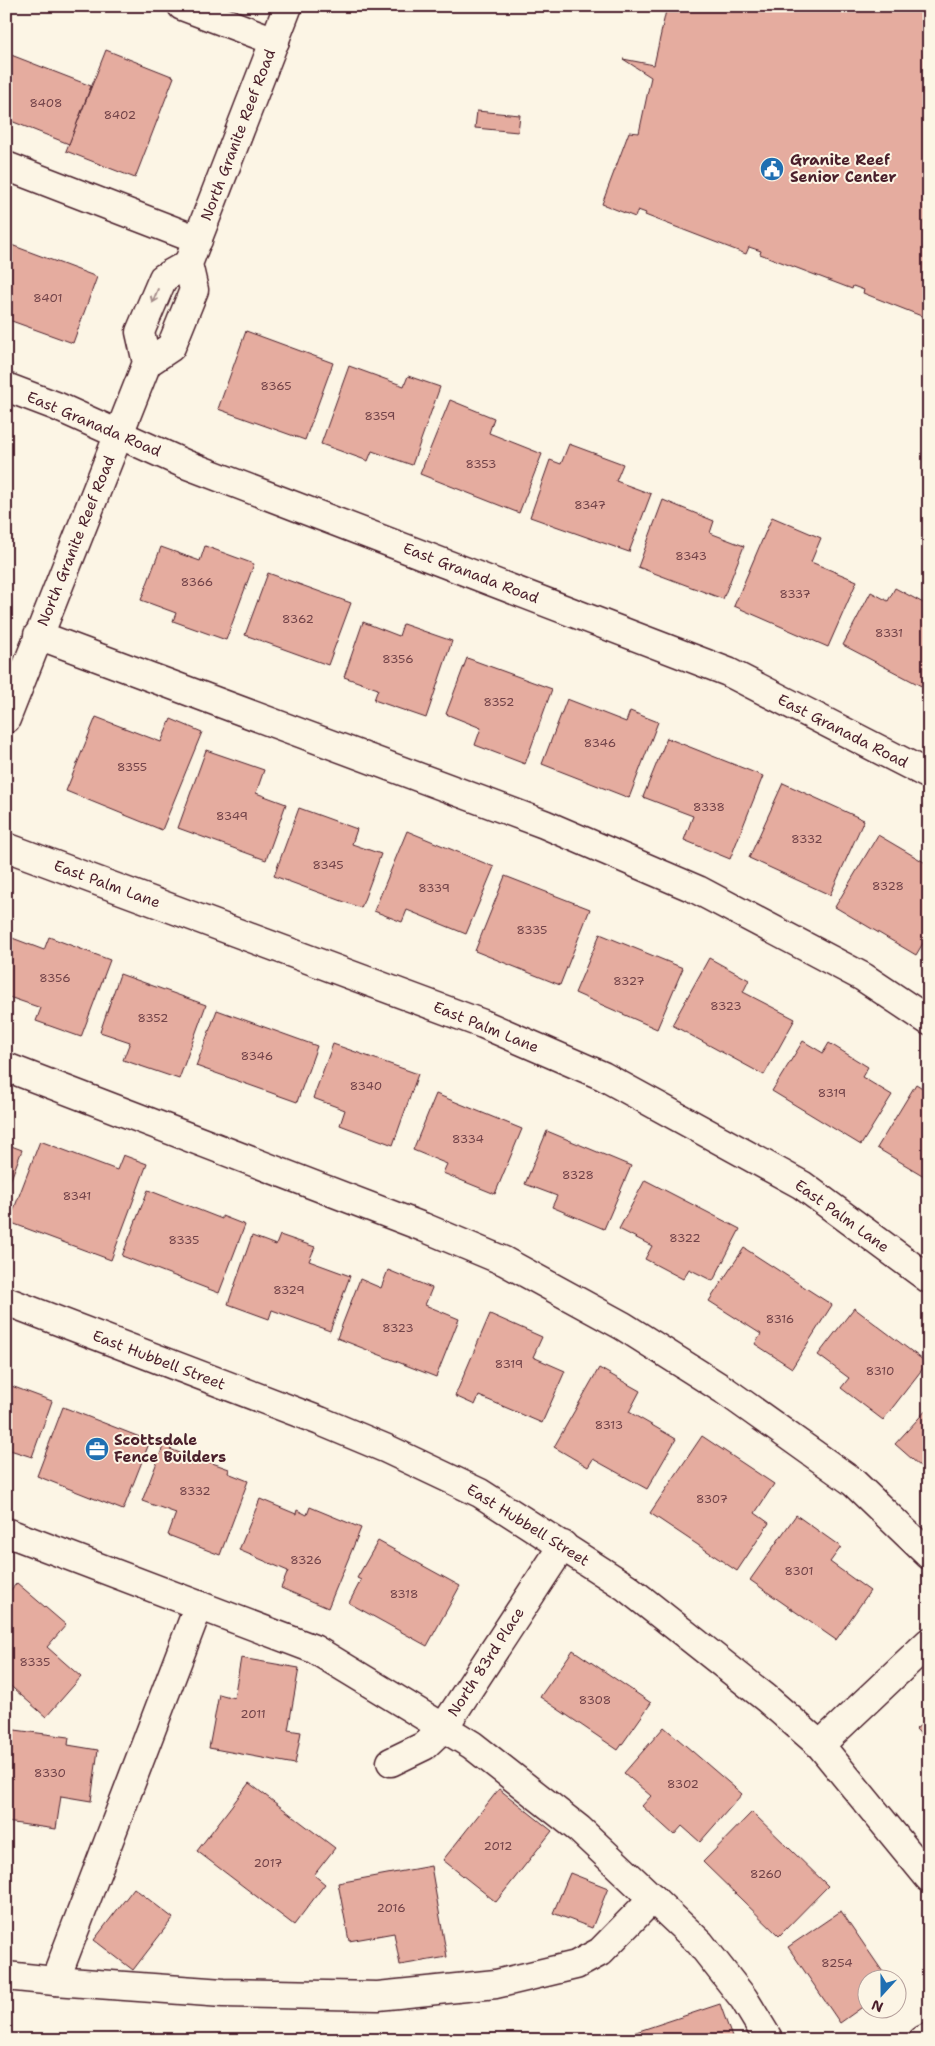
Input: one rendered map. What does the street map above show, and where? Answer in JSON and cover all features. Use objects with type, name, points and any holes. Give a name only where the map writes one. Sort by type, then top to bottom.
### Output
[{"type":"street","points":[[182,6],[275,41]]},
{"type":"street","name":"North Granite Reef Road","points":[[6,719],[147,363],[140,332],[163,278],[193,252],[288,6]]},
{"type":"street","points":[[6,166],[193,252]]},
{"type":"street","name":"East Granada Road","points":[[6,387],[56,406],[185,464],[728,672],[929,774]]},
{"type":"street","points":[[38,635],[544,824],[698,890],[863,976],[929,1021]]},
{"type":"street","name":"East Palm Lane","points":[[6,847],[483,1024],[603,1076],[802,1185],[929,1279]]},
{"type":"street","points":[[6,1067],[414,1223],[504,1261],[623,1326],[724,1390],[853,1482],[929,1555]]},
{"type":"street","name":"East Hubbell Street","points":[[6,1301],[387,1448],[480,1493],[626,1587],[766,1698],[820,1745],[929,1878]]},
{"type":"street","points":[[6,1532],[314,1649],[444,1727],[477,1749],[579,1829],[700,1943],[744,1999],[769,2040]]},
{"type":"street","name":"North 83rd Place","points":[[391,1762],[424,1746],[444,1727],[563,1545]]},
{"type":"street","points":[[55,1982],[199,1605]]},
{"type":"street","points":[[820,1745],[929,1642]]},
{"type":"street","points":[[6,1976],[55,1982],[223,1993],[378,1996],[496,1984],[576,1965],[600,1952],[653,1898]]},
{"type":"street","points":[[924,2040],[929,2037]]},
{"type":"building","name":"Granite Reef Senior Center","points":[[667,6],[929,6],[929,74],[925,115],[929,115],[929,319],[863,293],[864,290],[853,286],[852,289],[760,254],[761,251],[749,247],[746,254],[645,215],[646,213],[638,210],[635,217],[602,204],[629,132],[639,133],[651,77],[623,59],[654,65]]},
{"type":"building","points":[[106,50],[174,77],[135,178],[66,151]]},
{"type":"building","points":[[6,53],[91,86],[69,144],[6,119]]},
{"type":"building","points":[[477,111],[520,115],[518,132],[475,128]]},
{"type":"building","points":[[6,243],[97,277],[73,343],[6,319]]},
{"type":"building","points":[[246,331],[333,363],[305,440],[218,409]]},
{"type":"building","points":[[349,366],[404,386],[408,376],[440,387],[412,465],[372,451],[368,461],[321,444]]},
{"type":"building","points":[[450,400],[494,418],[489,433],[542,454],[519,513],[420,474]]},
{"type":"building","points":[[569,444],[623,464],[616,481],[651,494],[629,552],[530,517],[550,460],[561,464]]},
{"type":"building","points":[[663,500],[714,521],[710,533],[744,546],[723,599],[638,567]]},
{"type":"building","points":[[772,517],[821,538],[811,562],[857,581],[828,647],[734,606]]},
{"type":"building","points":[[205,546],[254,564],[226,640],[173,621],[176,613],[141,600],[161,547],[200,561]]},
{"type":"building","points":[[268,573],[351,603],[328,665],[245,635]]},
{"type":"building","points":[[895,588],[929,606],[929,613],[926,619],[929,621],[929,690],[843,645],[871,592],[888,601]]},
{"type":"building","points":[[363,622],[399,636],[403,624],[452,641],[426,718],[374,700],[378,689],[344,677]]},
{"type":"building","points":[[467,658],[552,689],[525,764],[475,745],[481,728],[446,714]]},
{"type":"building","points":[[567,699],[626,722],[630,711],[658,722],[629,798],[542,764]]},
{"type":"building","points":[[96,717],[161,742],[171,719],[202,732],[162,830],[66,791]]},
{"type":"building","points":[[667,738],[763,776],[730,859],[684,840],[693,816],[643,797]]},
{"type":"building","points":[[206,750],[264,770],[256,793],[286,804],[266,860],[178,828]]},
{"type":"building","points":[[783,783],[864,820],[830,895],[749,858]]},
{"type":"building","points":[[299,808],[357,829],[352,844],[381,854],[361,908],[274,876]]},
{"type":"building","points":[[407,831],[494,867],[466,934],[407,910],[402,922],[374,911]]},
{"type":"building","points":[[878,835],[929,865],[929,933],[916,955],[835,907]]},
{"type":"building","points":[[505,876],[590,909],[560,985],[475,951]]},
{"type":"building","points":[[600,934],[683,968],[657,1029],[575,993]]},
{"type":"building","points":[[7,936],[44,950],[49,937],[110,960],[81,1037],[36,1021],[41,1008],[6,996]]},
{"type":"building","points":[[709,958],[749,980],[743,992],[795,1019],[764,1075],[672,1025]]},
{"type":"building","points":[[120,974],[206,1005],[179,1079],[123,1060],[130,1042],[100,1032]]},
{"type":"building","points":[[217,1010],[317,1046],[297,1102],[196,1066]]},
{"type":"building","points":[[803,1041],[823,1053],[829,1043],[868,1067],[862,1077],[892,1095],[861,1145],[772,1091]]},
{"type":"building","points":[[333,1044],[418,1074],[393,1145],[340,1125],[345,1110],[313,1098]]},
{"type":"building","points":[[916,1084],[929,1092],[929,1179],[877,1148]]},
{"type":"building","points":[[436,1094],[522,1129],[495,1194],[443,1173],[447,1164],[413,1150]]},
{"type":"building","points":[[547,1131],[631,1166],[604,1229],[552,1207],[557,1196],[525,1184]]},
{"type":"building","points":[[40,1141],[117,1170],[123,1155],[147,1164],[111,1260],[9,1222]]},
{"type":"building","points":[[6,1144],[22,1150],[6,1192]]},
{"type":"building","points":[[645,1180],[740,1229],[713,1281],[689,1269],[683,1279],[645,1259],[652,1246],[619,1229]]},
{"type":"building","points":[[148,1190],[222,1219],[222,1216],[245,1225],[219,1293],[122,1256]]},
{"type":"building","points":[[280,1235],[315,1247],[309,1261],[350,1276],[330,1331],[272,1310],[269,1319],[228,1304],[252,1236],[276,1245]]},
{"type":"building","points":[[744,1248],[832,1305],[792,1368],[755,1344],[761,1334],[709,1301]]},
{"type":"building","points":[[388,1270],[432,1288],[425,1305],[459,1319],[436,1377],[337,1338],[360,1279],[381,1288]]},
{"type":"building","points":[[854,1308],[927,1363],[883,1420],[841,1388],[849,1378],[818,1355]]},
{"type":"building","points":[[490,1314],[542,1337],[533,1357],[565,1371],[542,1423],[479,1396],[475,1405],[455,1396]]},
{"type":"building","points":[[599,1368],[640,1391],[629,1412],[676,1439],[647,1489],[593,1459],[588,1467],[554,1447]]},
{"type":"building","points":[[6,1384],[52,1401],[32,1457],[10,1450],[6,1460]]},
{"type":"building","points":[[63,1407],[150,1441],[123,1510],[37,1476]]},
{"type":"building","points":[[929,1407],[929,1474],[895,1444]]},
{"type":"building","points":[[702,1436],[774,1484],[755,1513],[769,1523],[737,1571],[650,1513]]},
{"type":"building","points":[[164,1444],[171,1447],[170,1449],[200,1461],[201,1459],[229,1469],[228,1473],[248,1481],[220,1555],[168,1535],[176,1513],[142,1501]]},
{"type":"building","points":[[260,1499],[296,1514],[297,1510],[307,1515],[310,1507],[361,1528],[328,1608],[281,1588],[288,1571],[239,1550]]},
{"type":"building","points":[[796,1515],[841,1547],[830,1562],[870,1591],[836,1640],[750,1580]]},
{"type":"building","points":[[378,1541],[460,1586],[427,1646],[349,1603],[361,1580],[357,1578]]},
{"type":"building","points":[[17,1583],[66,1625],[47,1647],[81,1677],[46,1717],[6,1682],[6,1595]]},
{"type":"building","points":[[573,1650],[651,1703],[618,1750],[540,1697]]},
{"type":"building","points":[[241,1658],[299,1668],[288,1730],[301,1732],[295,1764],[209,1748],[219,1694],[234,1698]]},
{"type":"building","points":[[929,1718],[929,1743],[916,1729]]},
{"type":"building","points":[[664,1727],[742,1794],[700,1842],[682,1826],[674,1835],[642,1806],[651,1796],[624,1773]]},
{"type":"building","points":[[7,1729],[69,1737],[68,1745],[98,1750],[91,1801],[61,1796],[56,1829],[6,1822]]},
{"type":"building","points":[[249,1783],[335,1848],[314,1875],[325,1884],[294,1925],[197,1851]]},
{"type":"building","points":[[499,1789],[552,1831],[496,1902],[443,1860]]},
{"type":"building","points":[[752,1812],[828,1886],[779,1936],[703,1862]]},
{"type":"building","points":[[431,1866],[447,1957],[400,1965],[394,1933],[349,1941],[338,1883]]},
{"type":"building","points":[[570,1873],[608,1888],[592,1928],[553,1913]]},
{"type":"building","points":[[134,1888],[173,1918],[133,1970],[94,1940]]},
{"type":"building","points":[[841,1911],[880,1968],[858,1968],[858,2010],[840,2023],[788,1947]]},
{"type":"building","points":[[720,2004],[733,2040],[622,2040],[621,2037]]},
{"type":"place","name":"Granite Reef Senior Center","points":[[772,169]]},
{"type":"place","name":"Scottsdale Fence Builders","points":[[97,1449]]}]
